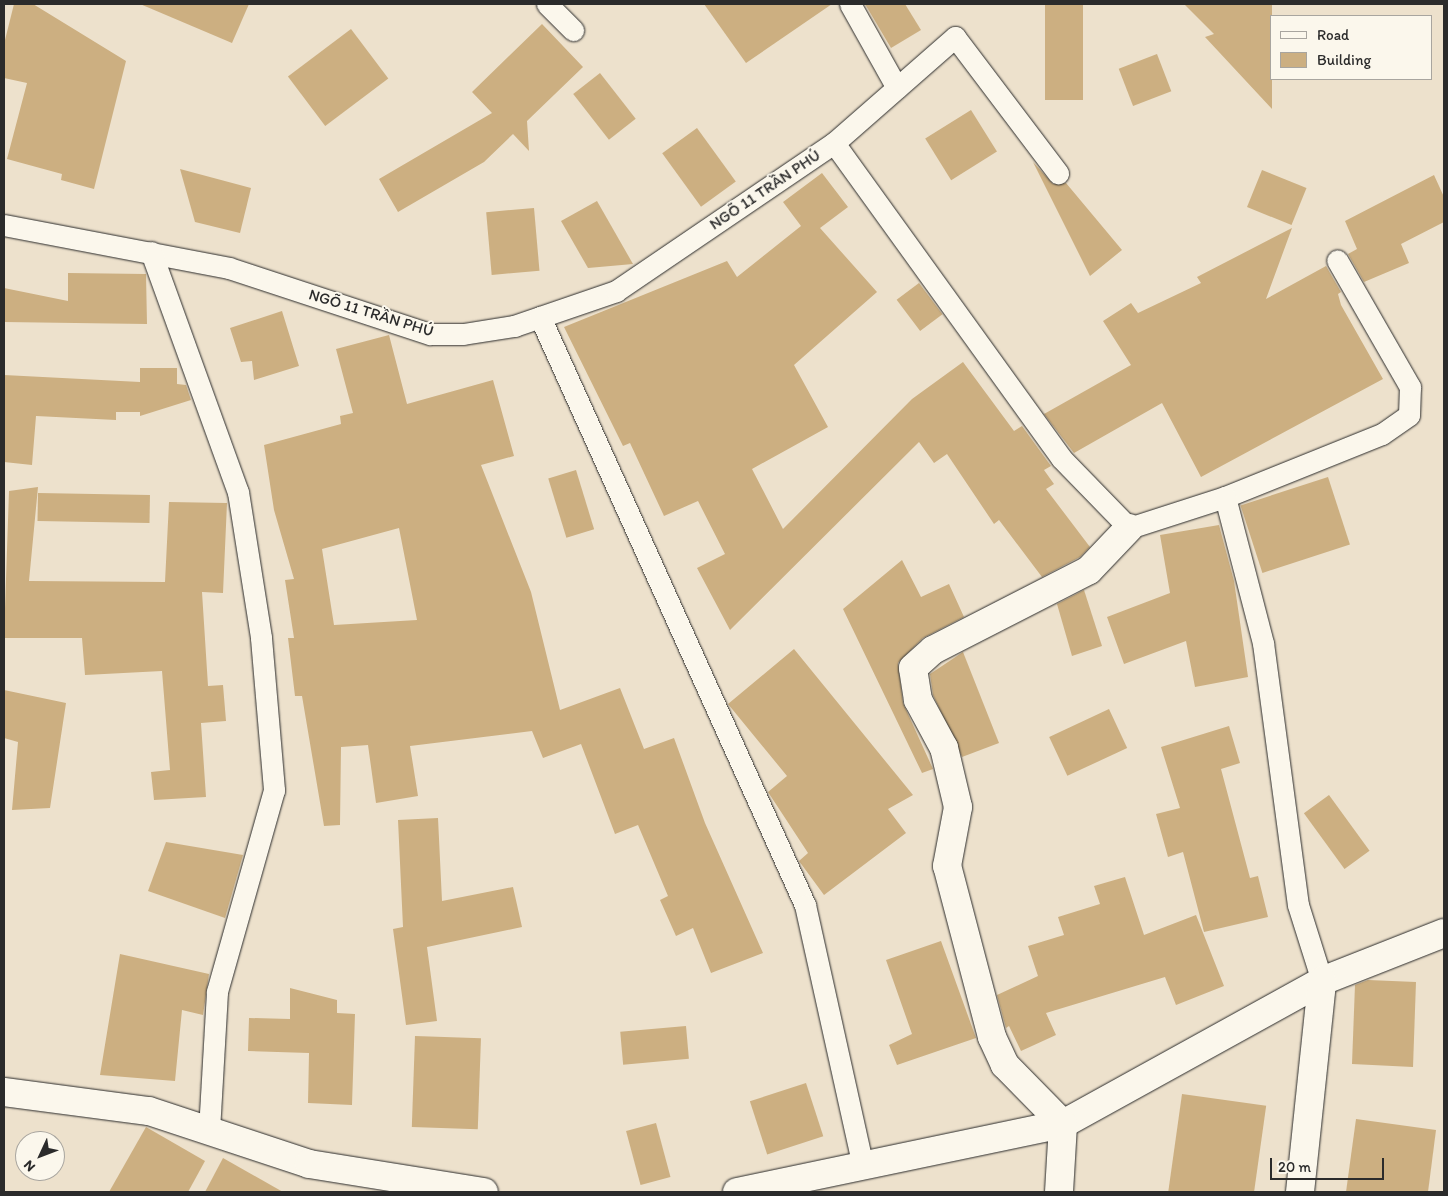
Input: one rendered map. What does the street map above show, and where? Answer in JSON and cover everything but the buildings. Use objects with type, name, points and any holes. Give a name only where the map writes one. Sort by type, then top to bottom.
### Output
[{"type":"street","points":[[1059,1192],[1063,1124],[1005,1065],[992,1037],[947,866],[958,807],[944,748],[918,700],[913,668],[933,650],[1089,570],[1129,528]]},
{"type":"street","points":[[737,1192],[862,1163],[1063,1124],[1322,981],[1444,933]]},
{"type":"street","points":[[1300,1192],[1322,981]]},
{"type":"street","points":[[4,1092],[149,1112],[309,1164],[484,1192]]},
{"type":"lane","points":[[547,4],[573,30]]},
{"type":"lane","points":[[850,4],[897,88]]},
{"type":"lane","name":"NGÕ 11 TRẦN PHÚ","points":[[4,225],[229,268],[430,334],[463,334],[540,318],[616,291],[834,143],[955,37],[1058,173]]},
{"type":"lane","points":[[834,143],[1061,458],[1129,528],[1226,497],[1382,434],[1409,415],[1410,387],[1337,260]]},
{"type":"lane","points":[[151,252],[238,492],[261,638],[274,790],[217,992],[209,1131]]},
{"type":"lane","points":[[540,318],[805,904],[862,1163]]},
{"type":"lane","points":[[1226,497],[1263,643],[1298,905],[1322,981]]}]
